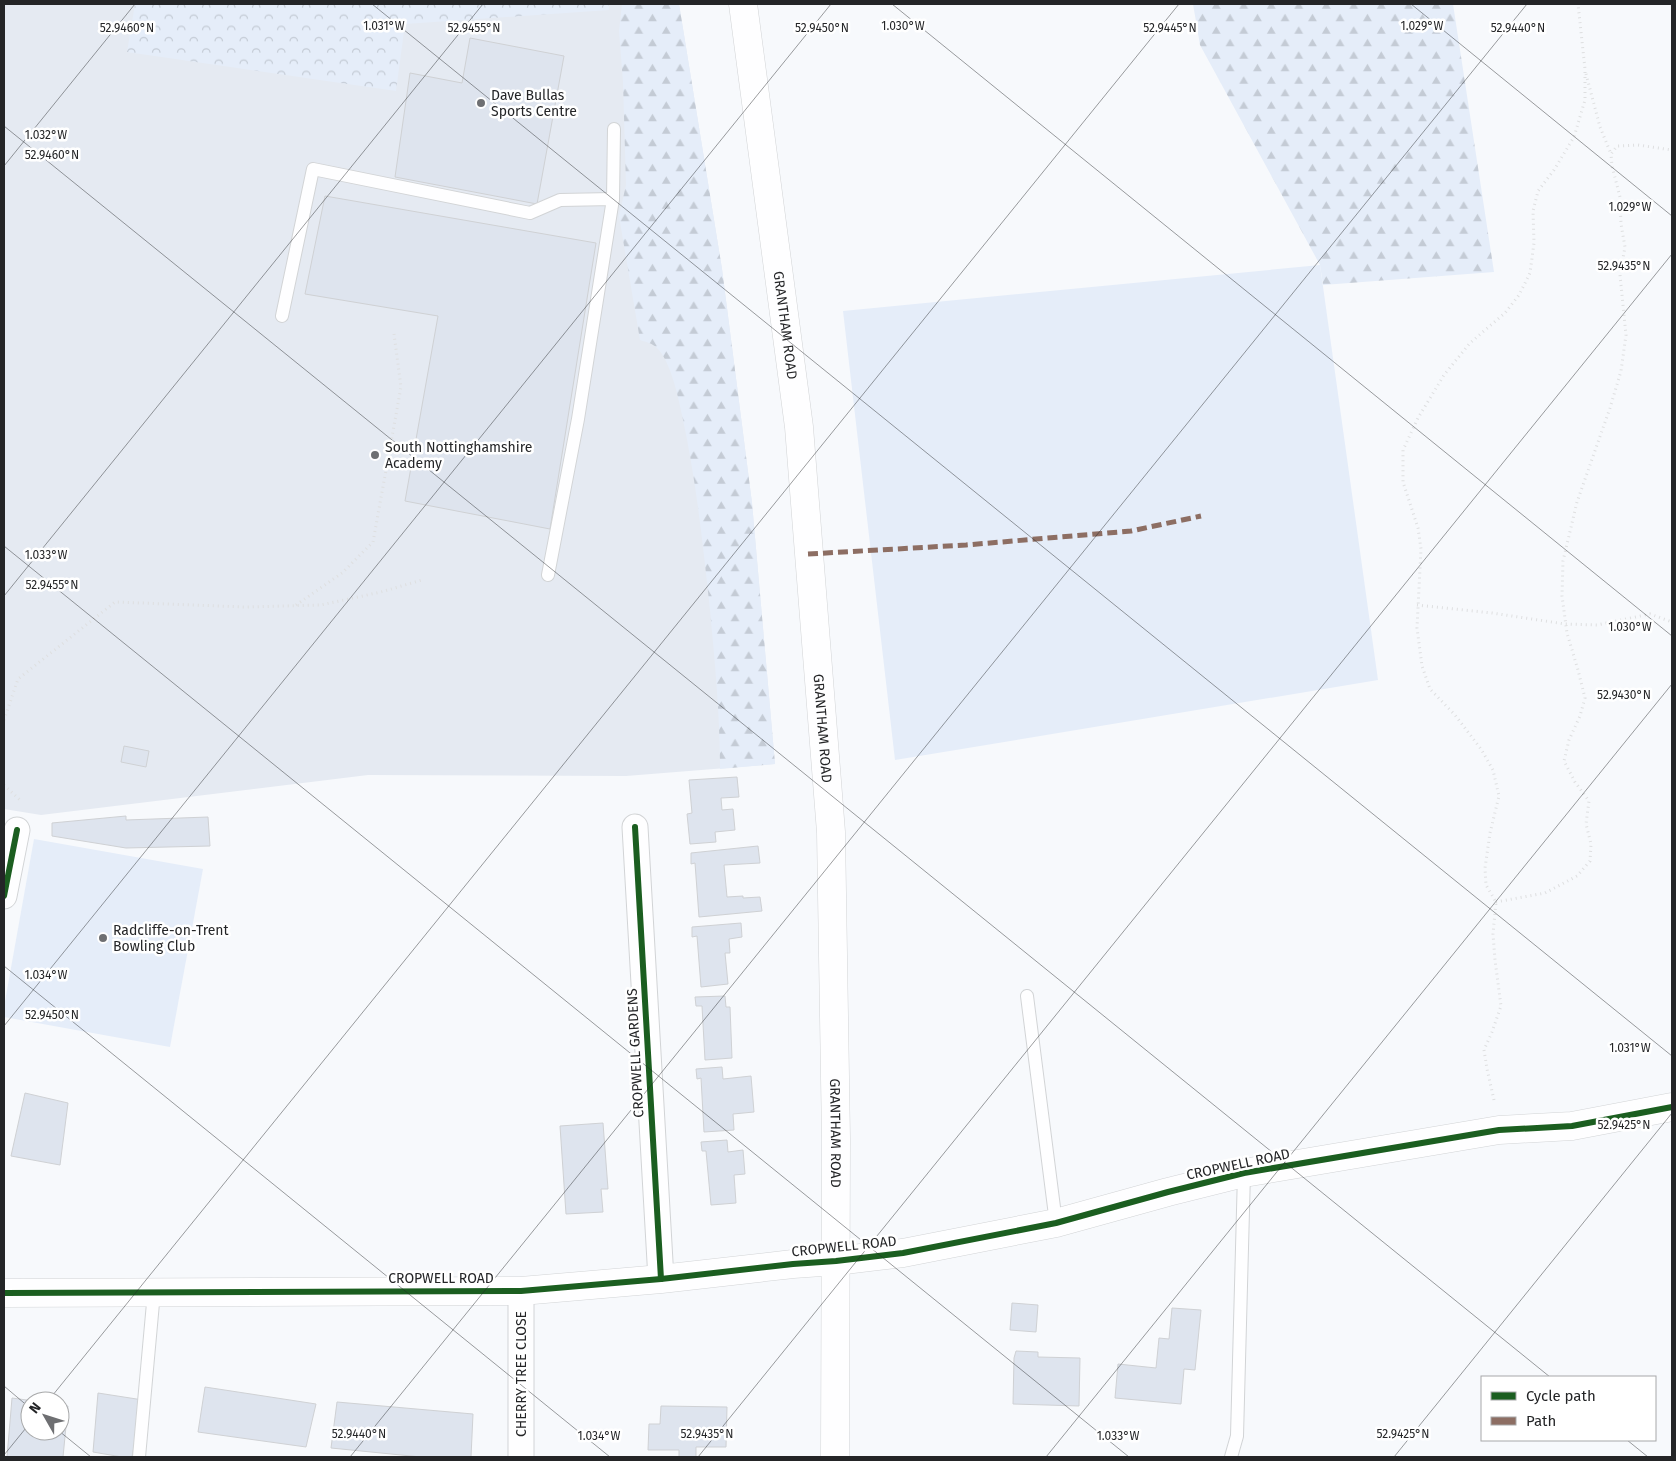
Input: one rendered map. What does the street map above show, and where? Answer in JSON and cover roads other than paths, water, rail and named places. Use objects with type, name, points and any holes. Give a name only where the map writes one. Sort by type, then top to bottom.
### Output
[{"type":"main road","name":"GRANTHAM ROAD","points":[[743,4],[799,427],[831,832],[836,1139],[835,1457]]},
{"type":"main road","name":"CROPWELL ROAD","points":[[4,1293],[521,1291],[836,1261],[903,1253],[1056,1223],[1244,1173],[1499,1130],[1572,1126],[1672,1107]]},
{"type":"street","name":"CROPWELL GARDENS","points":[[635,826],[661,1279]]},
{"type":"street","points":[[4,896],[17,830]]},
{"type":"street","name":"CHERRY TREE CLOSE","points":[[521,1291],[521,1457]]},
{"type":"lane","points":[[548,575],[578,419],[613,198],[614,129]]},
{"type":"lane","points":[[282,316],[313,169],[530,213],[560,200],[613,198]]},
{"type":"lane","points":[[1028,996],[1056,1223]]},
{"type":"lane","points":[[1231,1457],[1236,1436],[1244,1173]]},
{"type":"lane","points":[[139,1457],[154,1292]]},
{"type":"place","name":"Dave Bullas Sports Centre","points":[[481,103]]},
{"type":"place","name":"South Nottinghamshire Academy","points":[[375,455]]},
{"type":"place","name":"Radcliffe-on-Trent Bowling Club","points":[[103,938]]}]
